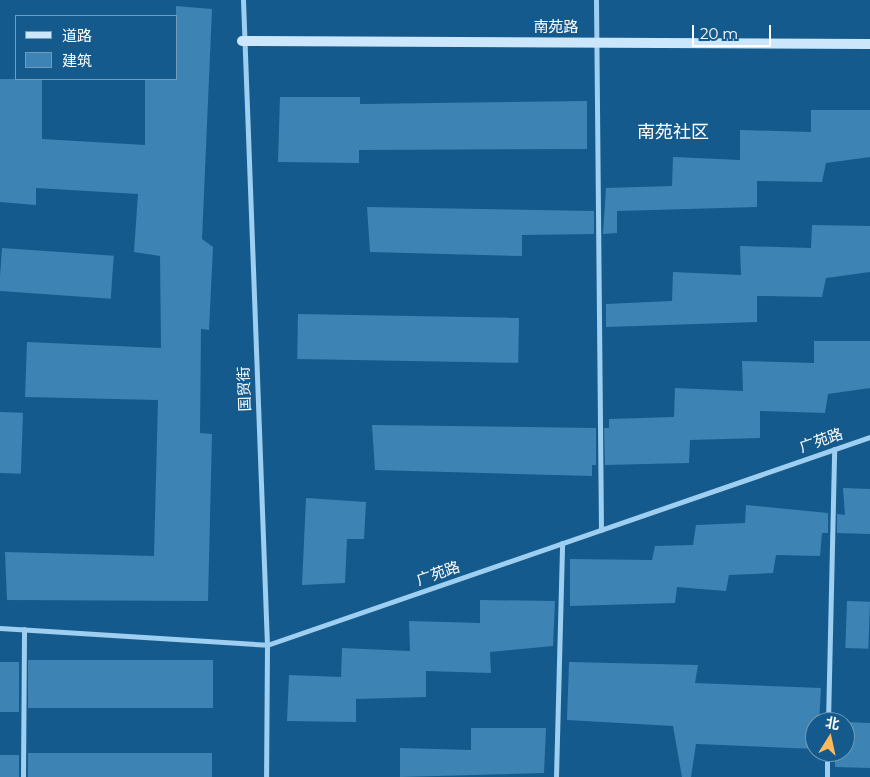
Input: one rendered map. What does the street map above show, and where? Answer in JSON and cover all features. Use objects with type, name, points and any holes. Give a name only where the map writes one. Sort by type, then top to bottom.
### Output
[{"type":"street","name":"国贸街","points":[[243,0],[242,41],[267,645],[266,777]]},
{"type":"street","points":[[596,0],[601,530]]},
{"type":"street","name":"南苑路","points":[[242,41],[870,44]]},
{"type":"street","name":"广苑路","points":[[0,628],[267,645],[870,436]]},
{"type":"street","points":[[828,712],[834,449]]},
{"type":"street","points":[[556,777],[562,543]]},
{"type":"street","points":[[23,777],[24,629]]},
{"type":"street","points":[[827,762],[827,777]]},
{"type":"building","points":[[176,6],[212,9],[202,239],[213,247],[209,330],[201,329],[200,433],[212,434],[208,601],[7,600],[5,552],[154,556],[158,400],[25,397],[27,342],[161,348],[160,256],[134,252],[138,194],[36,188],[36,205],[0,202],[0,79],[42,80],[42,139],[145,145],[145,80],[178,80],[178,15],[176,15]]},
{"type":"building","points":[[280,97],[360,97],[360,104],[587,101],[587,149],[359,150],[359,163],[278,162]]},
{"type":"building","points":[[811,110],[870,110],[870,157],[826,163],[822,182],[757,181],[757,207],[617,211],[617,233],[603,234],[606,188],[672,186],[673,157],[740,160],[740,130],[811,132]]},
{"type":"building","points":[[367,207],[594,211],[594,234],[522,235],[522,256],[370,252]]},
{"type":"building","points":[[812,225],[870,226],[870,272],[826,278],[822,297],[757,296],[757,322],[606,327],[606,304],[672,301],[673,272],[741,275],[740,246],[811,248]]},
{"type":"building","points":[[2,248],[114,256],[111,299],[0,291]]},
{"type":"building","points":[[298,314],[519,318],[518,363],[297,359]]},
{"type":"building","points":[[814,341],[870,341],[870,388],[828,394],[825,413],[760,411],[760,438],[690,440],[689,463],[605,465],[604,428],[609,428],[609,419],[674,417],[675,388],[743,391],[742,361],[814,363]]},
{"type":"building","points":[[0,412],[23,413],[21,474],[0,473]]},
{"type":"building","points":[[372,425],[596,428],[596,465],[592,465],[592,476],[375,470]]},
{"type":"building","points":[[843,488],[870,489],[870,534],[837,533],[837,514],[845,515]]},
{"type":"building","points":[[306,498],[366,502],[364,539],[347,539],[345,583],[302,585]]},
{"type":"building","points":[[746,505],[828,513],[828,533],[822,533],[820,556],[776,555],[773,573],[729,575],[726,591],[677,587],[675,603],[570,606],[570,559],[652,560],[655,546],[693,545],[696,525],[745,523]]},
{"type":"building","points":[[480,600],[555,601],[553,646],[490,652],[491,673],[426,671],[426,697],[356,699],[356,722],[287,721],[289,675],[341,677],[342,648],[410,651],[409,621],[480,623]]},
{"type":"building","points":[[847,601],[870,602],[868,649],[845,648]]},
{"type":"building","points":[[28,660],[213,660],[213,708],[28,708]]},
{"type":"building","points":[[0,662],[19,662],[19,712],[0,712]]},
{"type":"building","points":[[569,662],[698,665],[695,683],[821,688],[820,712],[805,712],[805,749],[696,744],[691,777],[682,777],[673,726],[567,720]]},
{"type":"building","points":[[855,722],[870,723],[870,768],[835,767],[835,762],[855,762]]},
{"type":"building","points":[[471,728],[546,728],[544,773],[400,777],[400,748],[471,750]]},
{"type":"building","points":[[28,753],[212,753],[212,777],[28,777]]},
{"type":"building","points":[[0,755],[19,755],[19,777],[0,777]]},
{"type":"district","name":"南苑社区","points":[[673,132]]}]
